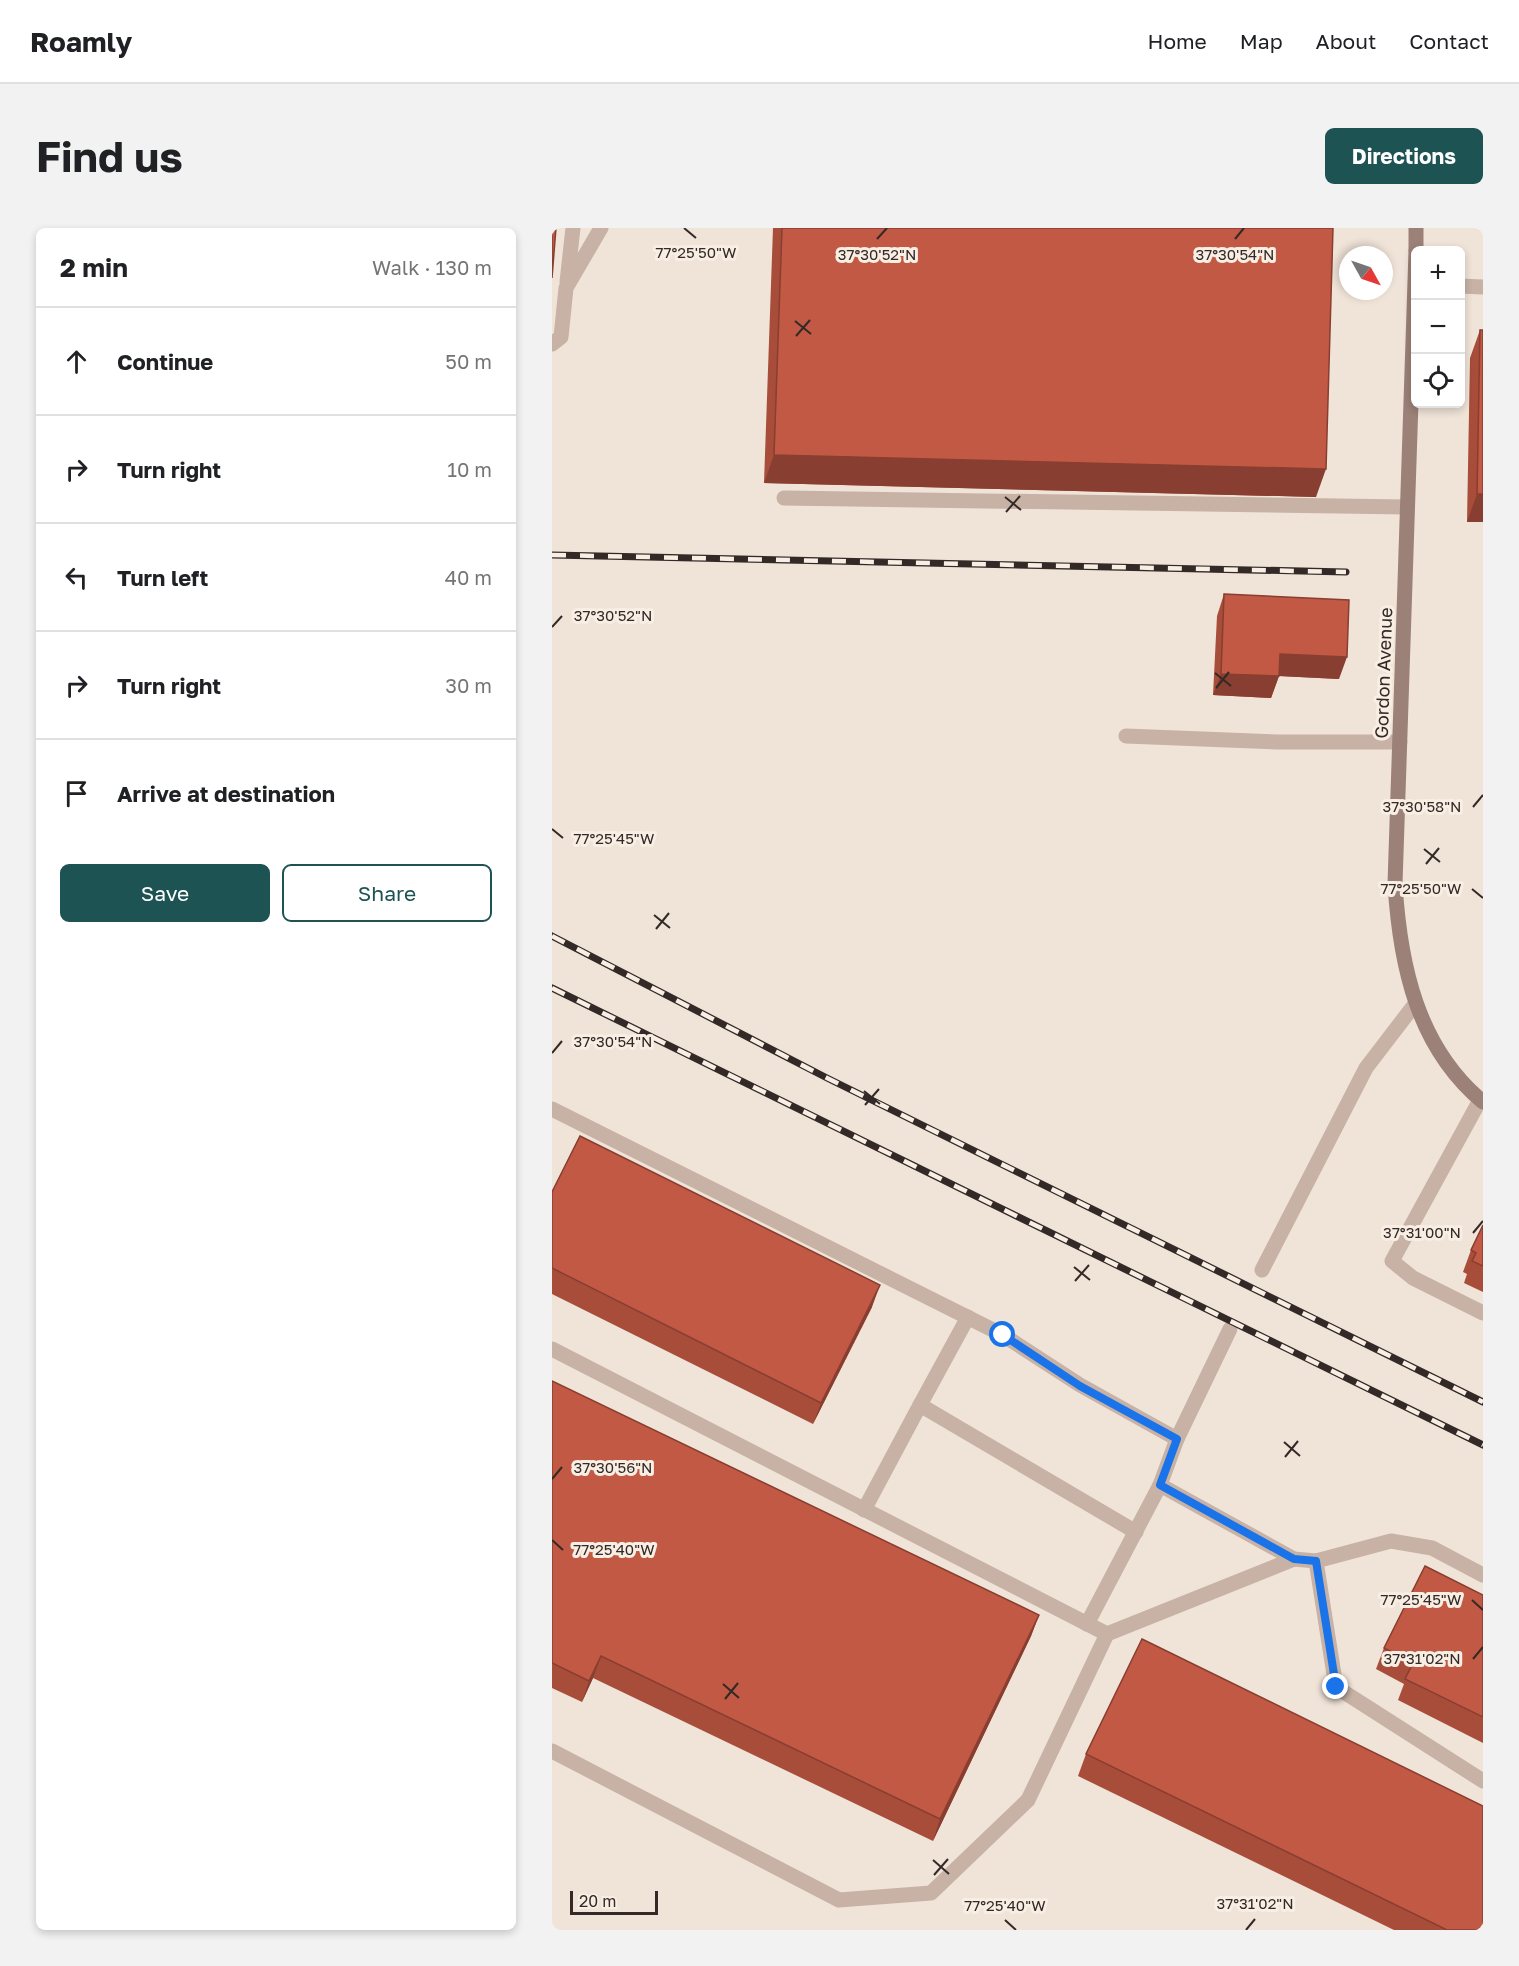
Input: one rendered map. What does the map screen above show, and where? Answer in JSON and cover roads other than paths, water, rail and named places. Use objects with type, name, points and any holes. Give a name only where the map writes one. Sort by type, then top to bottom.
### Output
[{"type":"street","name":"Gordon Avenue","points":[[1416,228],[1416,246]]},
{"type":"street","name":"Gordon Avenue","points":[[1414,300],[1395,884],[1402,951],[1415,1004],[1434,1042],[1461,1082],[1482,1101]]},
{"type":"lane","points":[[552,344],[561,337],[573,228]]},
{"type":"lane","points":[[566,288],[601,228]]},
{"type":"lane","points":[[1465,286],[1483,287]]},
{"type":"lane","points":[[784,498],[1407,507]]},
{"type":"lane","points":[[1126,736],[1276,742],[1400,742]]},
{"type":"lane","points":[[1262,1270],[1366,1068],[1415,1004]]},
{"type":"lane","points":[[1482,1101],[1392,1261],[1413,1278],[1483,1313]]},
{"type":"lane","points":[[552,1109],[1003,1335],[1080,1386],[1177,1439]]},
{"type":"lane","points":[[864,1510],[968,1317]]},
{"type":"lane","points":[[1087,1624],[1160,1485],[1177,1439],[1230,1329]]},
{"type":"lane","points":[[552,1349],[1107,1634]]},
{"type":"lane","points":[[920,1405],[1136,1532]]},
{"type":"lane","points":[[1160,1485],[1294,1559],[1316,1561],[1391,1541],[1432,1548],[1483,1575]]},
{"type":"lane","points":[[552,1751],[839,1900],[931,1893],[1028,1800],[1107,1634],[1294,1559]]},
{"type":"lane","points":[[1316,1561],[1336,1687],[1483,1781]]},
{"type":"railway","points":[[552,555],[1346,572]]},
{"type":"railway","points":[[552,936],[827,1078],[1483,1402]]},
{"type":"railway","points":[[552,988],[1483,1445]]}]
